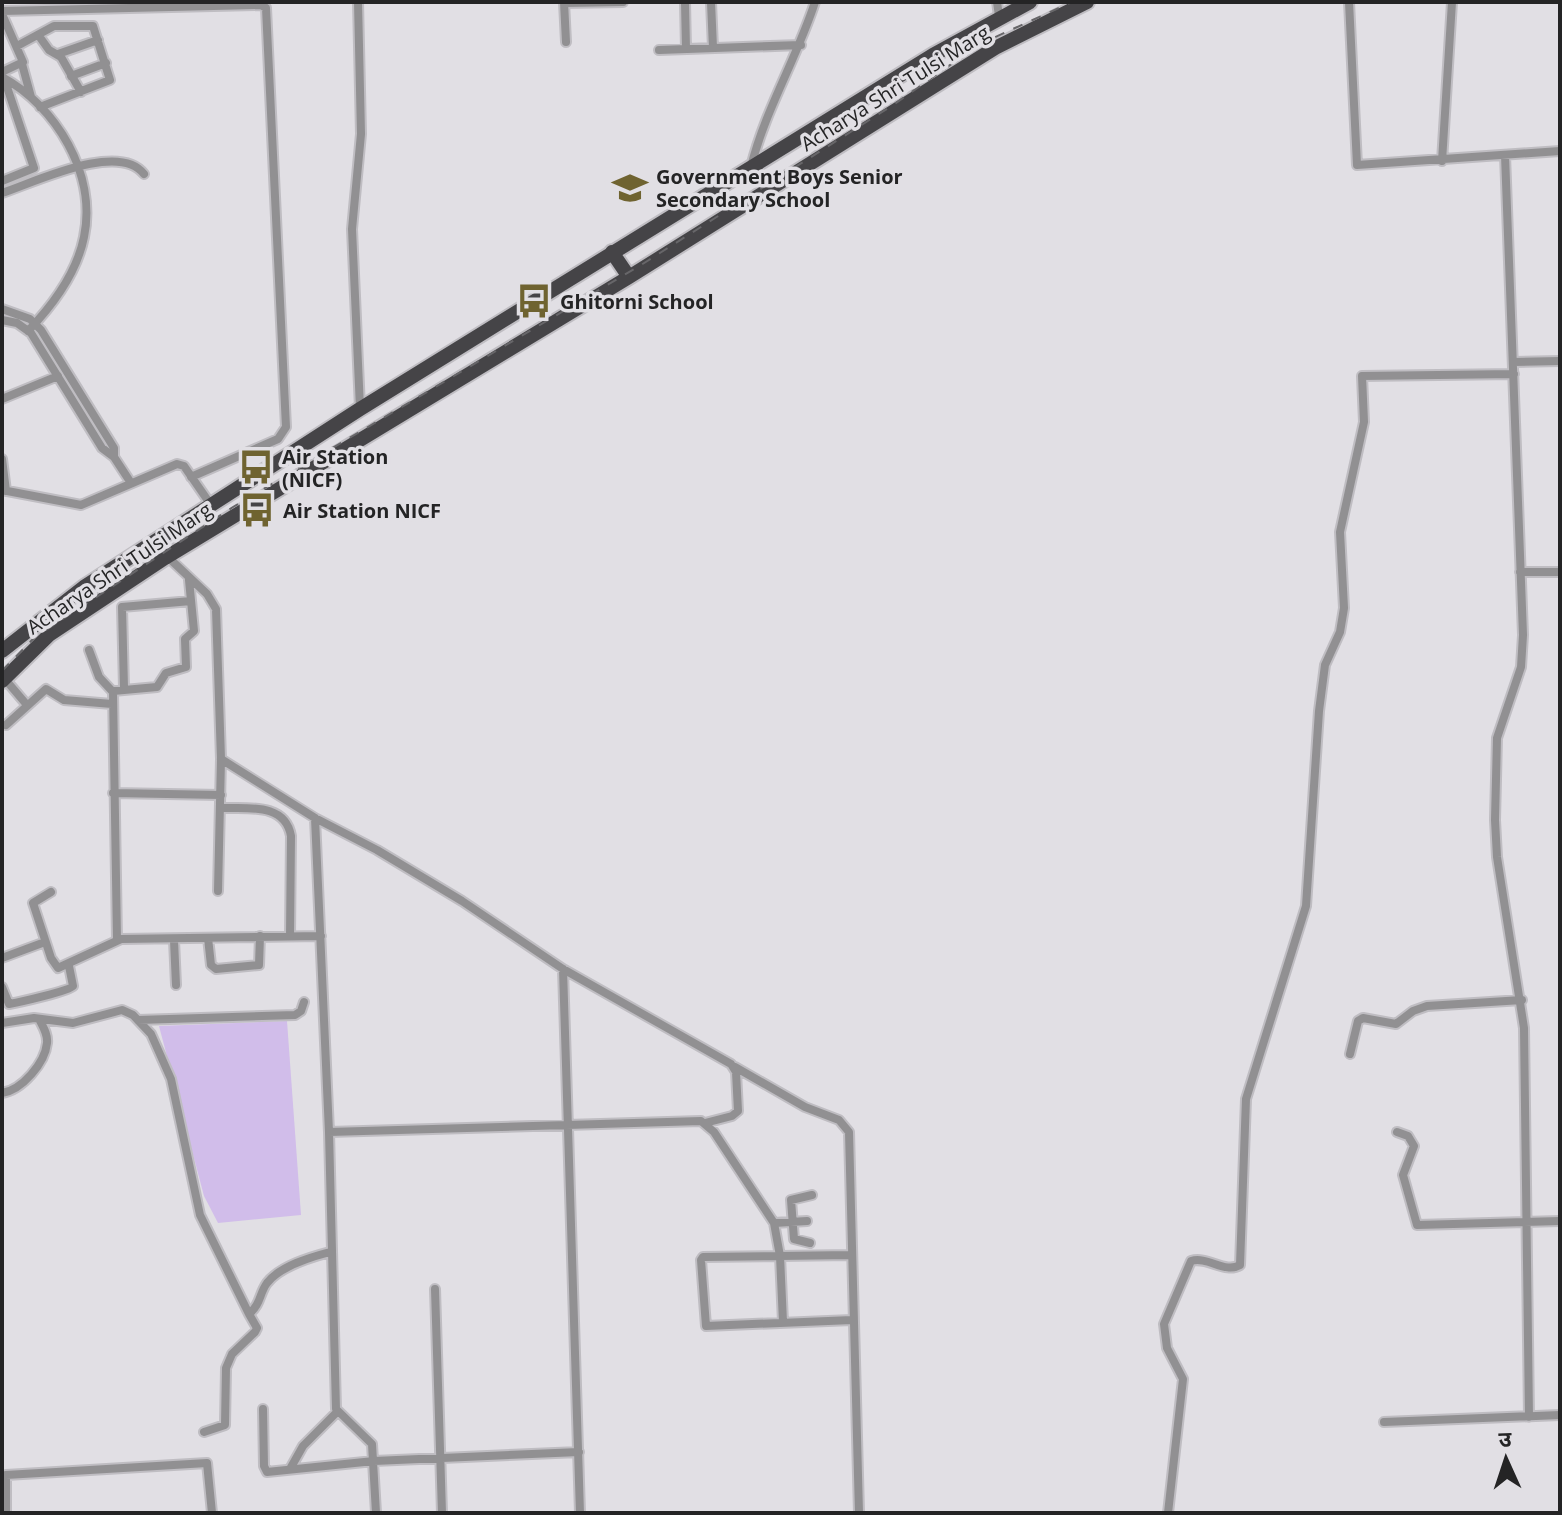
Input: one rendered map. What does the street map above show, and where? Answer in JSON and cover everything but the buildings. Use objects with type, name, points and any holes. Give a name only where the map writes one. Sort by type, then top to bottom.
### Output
[{"type":"highway","name":"Acharya Shri Tulsi Marg","points":[[2,651],[63,601],[360,409],[751,167],[998,9],[1030,2]]},
{"type":"highway","name":"Acharya Shri Tulsi Marg","points":[[3,680],[49,635],[165,558],[629,277],[995,48],[1087,2]]},
{"type":"highway","points":[[612,252],[629,277]]},
{"type":"street","points":[[358,2],[361,134],[352,229],[360,409]]},
{"type":"street","points":[[566,42],[564,3],[623,2]]},
{"type":"street","points":[[685,2],[686,49]]},
{"type":"street","points":[[711,2],[713,48]]},
{"type":"street","points":[[751,167],[757,145],[801,45],[815,2]]},
{"type":"street","points":[[1349,2],[1355,163],[1442,161],[1560,151]]},
{"type":"street","points":[[1442,161],[1452,2]]},
{"type":"street","points":[[31,97],[17,46],[7,36],[2,12],[266,8],[286,427],[278,439],[191,477]]},
{"type":"street","points":[[17,46],[54,26],[93,26],[106,63],[108,82],[40,107]]},
{"type":"street","points":[[39,36],[49,50],[58,54],[81,92]]},
{"type":"street","points":[[58,54],[98,40]]},
{"type":"street","points":[[659,50],[801,45]]},
{"type":"street","points":[[71,76],[106,63]]},
{"type":"street","points":[[2,76],[22,64]]},
{"type":"street","points":[[2,76],[31,97],[69,142],[86,209],[84,240],[63,287],[28,331]]},
{"type":"street","points":[[2,76],[34,168],[2,181]]},
{"type":"street","points":[[1505,155],[1523,653],[1497,738],[1495,820],[1501,885],[1522,1000],[1529,1417]]},
{"type":"street","points":[[2,193],[77,168],[119,159],[132,163],[144,174]]},
{"type":"street","points":[[2,309],[36,323],[114,448],[114,457]]},
{"type":"street","points":[[2,320],[17,323],[28,331],[105,452],[114,457],[131,483]]},
{"type":"street","points":[[1514,362],[1560,361]]},
{"type":"street","points":[[1168,1513],[1183,1379],[1180,1367],[1167,1348],[1164,1324],[1191,1261],[1202,1260],[1229,1269],[1240,1265],[1245,1104],[1306,906],[1319,711],[1325,665],[1340,632],[1344,608],[1340,532],[1364,422],[1362,376],[1514,374]]},
{"type":"street","points":[[2,399],[58,376]]},
{"type":"street","points":[[2,459],[4,491],[81,505],[177,464],[184,466],[211,505]]},
{"type":"street","points":[[153,543],[165,558],[212,599],[216,609],[221,759],[218,891]]},
{"type":"street","points":[[1520,572],[1560,572]]},
{"type":"street","points":[[113,692],[124,688],[157,687],[166,673],[184,669],[185,639],[194,631],[189,580]]},
{"type":"street","points":[[124,688],[122,607],[191,601]]},
{"type":"street","points":[[89,650],[99,677],[113,692],[117,940]]},
{"type":"street","points":[[3,680],[27,705]]},
{"type":"street","points":[[6,725],[46,689],[64,700],[112,704]]},
{"type":"street","points":[[221,759],[315,818],[439,887],[563,969],[734,1067],[847,1127],[859,1513]]},
{"type":"street","points":[[113,793],[221,795]]},
{"type":"street","points":[[220,808],[267,810],[288,822],[291,836],[290,936]]},
{"type":"street","points":[[315,818],[337,1412],[371,1441],[376,1513]]},
{"type":"street","points":[[51,892],[33,901],[55,966],[69,966],[117,940],[321,936]]},
{"type":"street","points":[[208,938],[211,965],[216,969],[259,965],[260,936]]},
{"type":"street","points":[[174,940],[176,985]]},
{"type":"street","points":[[2,958],[45,942]]},
{"type":"street","points":[[2,987],[9,1004],[44,993],[63,993],[73,986],[69,966]]},
{"type":"street","points":[[563,969],[580,1513]]},
{"type":"street","points":[[1350,1054],[1358,1021],[1363,1018],[1396,1024],[1413,1011],[1427,1006],[1522,1000]]},
{"type":"street","points":[[138,1020],[295,1015],[303,1009],[304,1002]]},
{"type":"street","points":[[2,1023],[39,1019],[73,1023],[122,1010],[138,1020],[156,1041],[171,1079],[200,1215],[257,1328],[232,1354],[226,1368],[225,1425],[204,1432]]},
{"type":"street","points":[[2,1093],[23,1082],[44,1056],[47,1041],[39,1019]]},
{"type":"street","points":[[329,1132],[692,1119],[705,1123],[732,1116],[738,1111],[734,1067]]},
{"type":"street","points":[[705,1123],[774,1223],[780,1256],[783,1322]]},
{"type":"street","points":[[1397,1132],[1408,1136],[1414,1146],[1403,1175],[1416,1225],[1560,1221]]},
{"type":"street","points":[[810,1243],[794,1239],[792,1198],[812,1195]]},
{"type":"street","points":[[774,1223],[807,1221]]},
{"type":"street","points":[[249,1314],[260,1305],[265,1287],[272,1277],[330,1252]]},
{"type":"street","points":[[851,1255],[703,1257],[702,1275],[706,1326],[852,1320]]},
{"type":"street","points":[[435,1289],[442,1513]]},
{"type":"street","points":[[263,1409],[265,1469],[440,1457],[579,1452]]},
{"type":"street","points":[[290,1469],[303,1446],[337,1412]]},
{"type":"street","points":[[1384,1422],[1560,1415]]},
{"type":"street","points":[[6,1513],[6,1475],[207,1463],[212,1513]]},
{"type":"shaded area","points":[[287,1021],[301,1215],[218,1223],[204,1196],[159,1026]]},
{"type":"railway","points":[[2,671],[34,638],[233,507],[641,265],[893,105],[980,44],[1072,2]]},
{"type":"place","name":"Government Boys Senior Secondary School","points":[[630,188]]},
{"type":"place","name":"Ghitorni School","points":[[534,301]]},
{"type":"place","name":"Air Station (NICF)","points":[[256,467]]},
{"type":"place","name":"Air Station NICF","points":[[257,510]]}]
